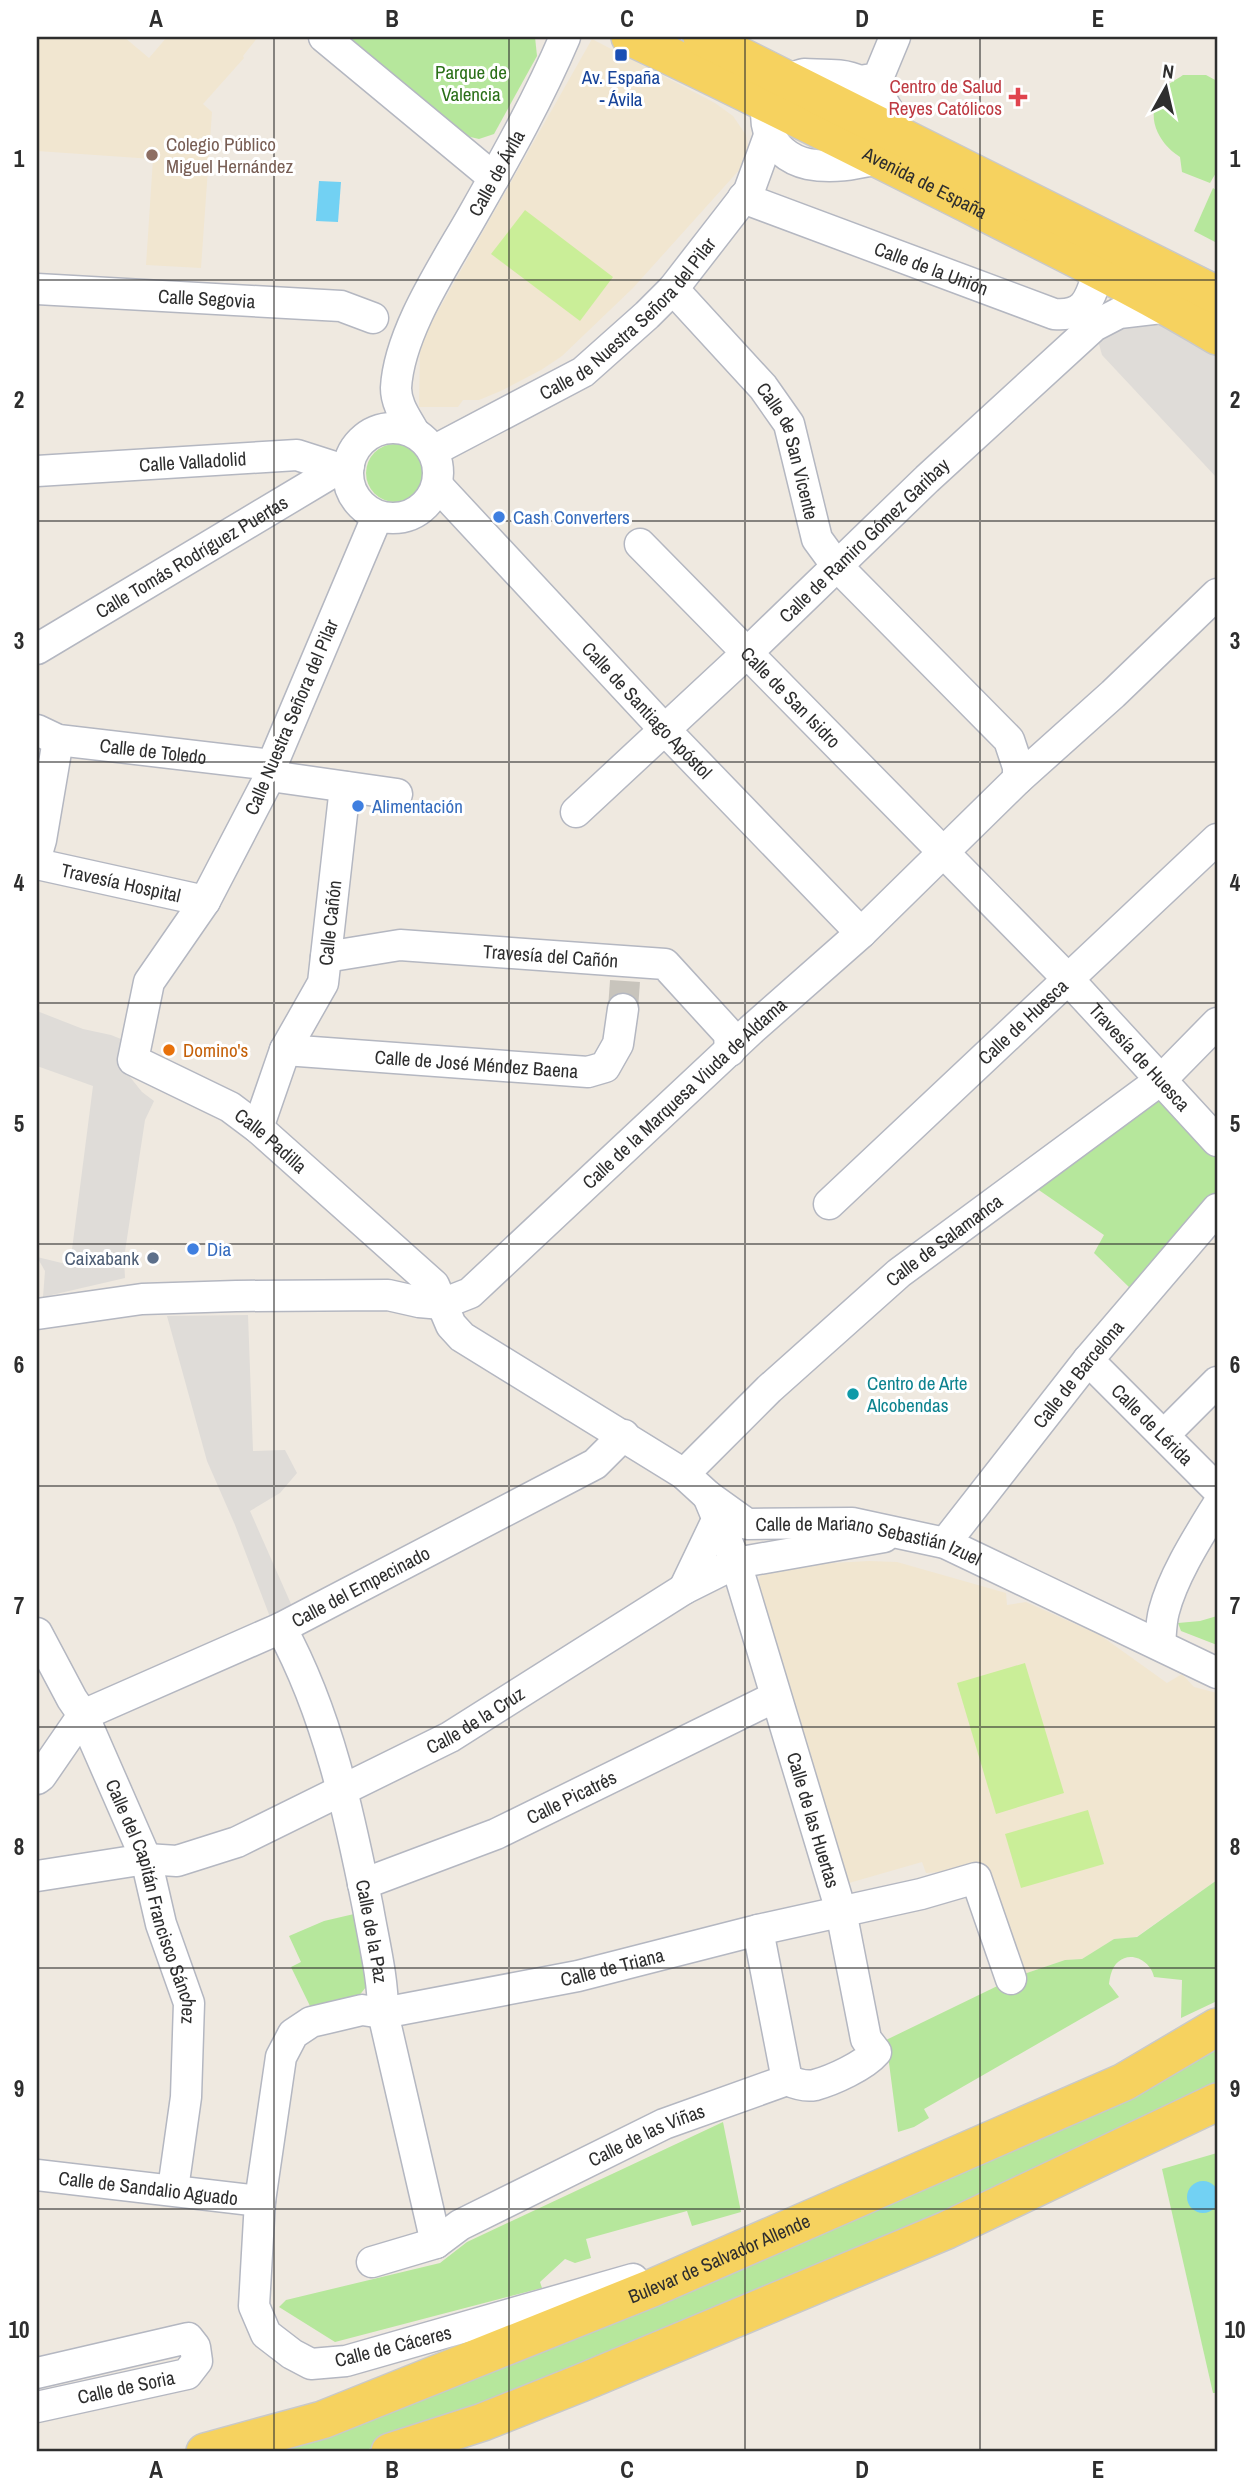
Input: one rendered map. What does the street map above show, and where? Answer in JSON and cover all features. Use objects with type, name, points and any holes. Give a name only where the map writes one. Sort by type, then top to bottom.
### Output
[{"type":"main road","name":"Avenida de España","points":[[631,37],[774,107],[885,146],[1211,283]]},
{"type":"main road","name":"Avenida de España","points":[[702,37],[774,107]]},
{"type":"main road","name":"Avenida de España","points":[[885,146],[1099,271],[1170,307],[1217,336]]},
{"type":"main road","name":"Bulevar de Salvador Allende","points":[[205,2452],[322,2420],[652,2288],[1124,2082],[1217,2027]]},
{"type":"main road","points":[[390,2452],[483,2422],[581,2383],[947,2230],[1215,2104]]},
{"type":"street","points":[[324,37],[494,178]]},
{"type":"street","name":"Calle de Ávila","points":[[424,442],[400,407],[396,391],[400,361],[421,307],[534,107],[565,37]]},
{"type":"street","points":[[860,81],[882,99],[890,114],[885,146],[841,167],[807,164],[785,155],[774,107],[804,74],[833,75],[860,81],[878,78],[895,37]]},
{"type":"street","name":"Calle de Nuestra Señora del Pilar","points":[[424,442],[583,372],[673,289],[746,195],[774,107]]},
{"type":"street","points":[[746,195],[807,164]]},
{"type":"street","name":"Calle de la Unión","points":[[746,195],[1054,314],[1065,315]]},
{"type":"street","points":[[1074,346],[1065,315],[1074,313],[1088,302],[1099,271]]},
{"type":"street","name":"Calle Segovia","points":[[37,289],[341,306],[373,318]]},
{"type":"street","name":"Calle de San Vicente","points":[[673,289],[763,387],[789,424],[817,539],[836,565],[1009,740],[1018,767],[1018,779]]},
{"type":"street","points":[[400,361],[373,318],[421,307]]},
{"type":"street","name":"Calle de Ramiro Gómez Garibay","points":[[576,812],[747,653],[927,479],[1094,326],[1119,313],[1170,307]]},
{"type":"street","points":[[402,428],[424,442],[438,462],[437,485],[422,508],[409,516],[377,517],[359,504],[352,493],[345,468],[360,441],[372,432],[402,428]]},
{"type":"street","name":"Calle Valladolid","points":[[37,471],[298,455],[345,468]]},
{"type":"street","name":"Calle Tomás Rodríguez Puertas","points":[[37,649],[345,468]]},
{"type":"street","name":"Calle de Santiago Apóstol","points":[[437,485],[664,729],[861,933]]},
{"type":"street","name":"Calle Nuestra Señora del Pilar","points":[[149,982],[205,901],[271,770],[377,517]]},
{"type":"street","name":"Calle de San Isidro","points":[[640,544],[943,853]]},
{"type":"street","name":"Calle de la Marquesa Viuda de Aldama","points":[[442,1304],[470,1293],[861,933],[1018,779],[1113,694],[1217,594]]},
{"type":"street","points":[[37,854],[41,840],[47,735]]},
{"type":"street","name":"Calle de Toledo","points":[[47,735],[271,770],[345,787],[397,794]]},
{"type":"street","name":"Calle Cañón","points":[[258,1128],[285,1050],[323,983],[345,787]]},
{"type":"street","name":"Calle de Huesca","points":[[829,1204],[1217,839]]},
{"type":"street","name":"Travesía de Huesca","points":[[943,853],[1068,979],[1217,1141]]},
{"type":"street","name":"Travesía Hospital","points":[[37,864],[205,901]]},
{"type":"street","name":"Travesía del Cañón","points":[[326,957],[400,945],[625,984],[665,964],[729,1034],[730,1051]]},
{"type":"street","name":"Calle Padilla","points":[[149,982],[133,1060],[230,1107],[258,1128],[424,1274],[434,1285],[442,1304]]},
{"type":"street","name":"Calle de José Méndez Baena","points":[[285,1050],[588,1072],[605,1067],[618,1044],[625,984]]},
{"type":"street","name":"Calle de Salamanca","points":[[684,1474],[769,1389],[899,1273],[1162,1079],[1217,1023]]},
{"type":"street","name":"Calle de Barcelona","points":[[945,1543],[1088,1360],[1217,1209]]},
{"type":"street","points":[[37,1314],[142,1299],[236,1296],[388,1295],[442,1304]]},
{"type":"street","name":"Calle de Mariano Sebastián Izuel","points":[[442,1304],[451,1325],[462,1337],[684,1474],[713,1507],[747,1524],[852,1523],[945,1543],[1217,1673]]},
{"type":"street","name":"Calle de Lérida","points":[[1088,1360],[1165,1434],[1217,1489]]},
{"type":"street","points":[[1165,1434],[1217,1382]]},
{"type":"street","name":"Calle del Empecinado","points":[[83,1715],[281,1628],[595,1464],[624,1435]]},
{"type":"street","points":[[1160,1644],[1164,1611],[1173,1587],[1195,1542],[1217,1506]]},
{"type":"street","points":[[684,1589],[713,1507]]},
{"type":"street","name":"Calle de las Huertas","points":[[713,1507],[736,1563],[841,1911],[866,2039],[876,2052],[867,2063],[814,2085],[797,2085],[787,2080]]},
{"type":"street","name":"Calle de la Cruz","points":[[37,1876],[146,1859],[177,1861],[237,1842],[450,1737],[684,1589],[736,1563],[902,1534]]},
{"type":"street","name":"Calle de la Paz","points":[[281,1628],[296,1656],[330,1748],[342,1792],[383,1988],[383,2013],[436,2243]]},
{"type":"street","name":"Calle del Capitán Francisco Sánchez","points":[[37,1633],[83,1715],[146,1859],[161,1924],[189,2003],[186,2097],[173,2189]]},
{"type":"street","name":"Calle Picatrés","points":[[363,1884],[496,1834],[775,1698]]},
{"type":"street","points":[[37,1779],[83,1715]]},
{"type":"street","name":"Calle de Triana","points":[[383,2013],[578,1976],[758,1930],[921,1894],[976,1878],[1011,1979]]},
{"type":"street","points":[[758,1930],[787,2080]]},
{"type":"street","name":"Calle de Cáceres","points":[[383,2013],[362,2010],[311,2022],[293,2034],[281,2057],[260,2201],[254,2306],[266,2334],[292,2354],[311,2364],[346,2361],[586,2294],[790,2228]]},
{"type":"street","name":"Calle de las Viñas","points":[[372,2262],[436,2243],[460,2225],[664,2124],[787,2080]]},
{"type":"street","name":"Calle de Sandalio Aguado","points":[[37,2175],[260,2201]]},
{"type":"street","name":"Calle de Soria","points":[[37,2373],[188,2338],[195,2347],[197,2361],[187,2374],[37,2407]]},
{"type":"shaded area","name":"Colegio Público Miguel Hernández","points":[[37,37],[124,37],[149,58],[167,37],[258,37],[244,58],[203,104],[212,112],[201,268],[146,265],[153,159],[37,151]]},
{"type":"shaded area","points":[[592,39],[715,103],[733,116],[746,135],[750,158],[633,288],[562,356],[541,370],[479,400],[463,400],[458,407],[419,407],[420,350],[417,348]]},
{"type":"shaded area","points":[[1160,308],[1217,335],[1217,478],[1102,355],[1094,326]]},
{"type":"shaded area","points":[[37,1011],[83,1029],[121,1039],[123,1060],[130,1077],[142,1092],[154,1101],[145,1120],[124,1258],[125,1278],[43,1297],[45,1271],[37,1257],[70,1265],[93,1086],[37,1066]]},
{"type":"shaded area","points":[[248,1315],[253,1451],[285,1450],[297,1473],[280,1493],[250,1511],[295,1613],[270,1617],[207,1461],[167,1316]]},
{"type":"shaded area","points":[[897,1562],[1006,1593],[1007,1605],[1026,1602],[1100,1635],[1167,1683],[1182,1674],[1194,1687],[1217,1693],[1217,1880],[1136,1937],[1114,1939],[1082,1959],[1065,1960],[1018,1976],[986,1869],[926,1873],[922,1862],[842,1885],[754,1587],[761,1575],[777,1571],[813,1564]]},
{"type":"green space","name":"Parque de Valencia","points":[[348,37],[535,37],[537,56],[494,134],[479,139],[462,135]]},
{"type":"green space","points":[[1183,75],[1206,75],[1217,81],[1217,171],[1210,183],[1182,172],[1180,157],[1165,144],[1156,128],[1156,100],[1161,91]]},
{"type":"green space","points":[[1213,188],[1217,191],[1217,243],[1194,231]]},
{"type":"green space","points":[[525,210],[613,277],[580,321],[491,254]]},
{"type":"green space","points":[[395,444],[416,452],[424,473],[416,494],[395,502],[374,494],[366,473],[374,452]]},
{"type":"green space","points":[[1157,1096],[1217,1156],[1217,1191],[1131,1289],[1094,1253],[1104,1235],[1033,1186]]},
{"type":"green space","points":[[1217,1616],[1217,1645],[1181,1631],[1178,1623],[1200,1621]]},
{"type":"green space","points":[[1025,1663],[1064,1793],[996,1814],[957,1683]]},
{"type":"green space","points":[[1088,1810],[1104,1864],[1021,1888],[1005,1834]]},
{"type":"green space","points":[[1217,1880],[1217,2001],[1181,2018],[1182,1980],[1154,1977],[1149,1967],[1140,1959],[1123,1959],[1114,1966],[1109,1984],[1119,1997],[924,2109],[929,2118],[898,2132],[886,2040],[1018,1976],[1065,1960],[1082,1959],[1114,1939],[1137,1937]]},
{"type":"green space","points":[[354,1914],[370,1982],[358,1997],[310,2006],[291,1967],[301,1962],[289,1936],[324,1921]]},
{"type":"green space","points":[[1217,2037],[1217,2086],[1142,2127],[456,2422],[359,2452],[274,2452],[305,2432]]},
{"type":"green space","points":[[723,2122],[741,2212],[692,2226],[687,2211],[586,2239],[591,2258],[575,2263],[565,2259],[540,2282],[542,2288],[335,2342],[279,2307],[286,2300],[440,2263],[467,2242]]},
{"type":"green space","points":[[1217,2153],[1217,2393],[1213,2393],[1162,2169]]},
{"type":"water","points":[[319,181],[341,182],[338,222],[316,221]]},
{"type":"water","points":[[1203,2181],[1214,2186],[1219,2197],[1214,2208],[1203,2213],[1192,2208],[1187,2197],[1192,2186]]},
{"type":"tunnel","points":[[623,1009],[625,981]]},
{"type":"place","name":"Av. España - Ávila","points":[[621,55]]},
{"type":"place","name":"Centro de Salud Reyes Católicos","points":[[1018,97]]},
{"type":"place","name":"Colegio Público Miguel Hernández","points":[[152,155]]},
{"type":"place","name":"Cash Converters","points":[[499,517]]},
{"type":"place","name":"Alimentación","points":[[358,806]]},
{"type":"place","name":"Domino's","points":[[169,1050]]},
{"type":"place","name":"Dia","points":[[193,1249]]},
{"type":"place","name":"Caixabank","points":[[153,1258]]},
{"type":"place","name":"Centro de Arte Alcobendas","points":[[853,1394]]}]
